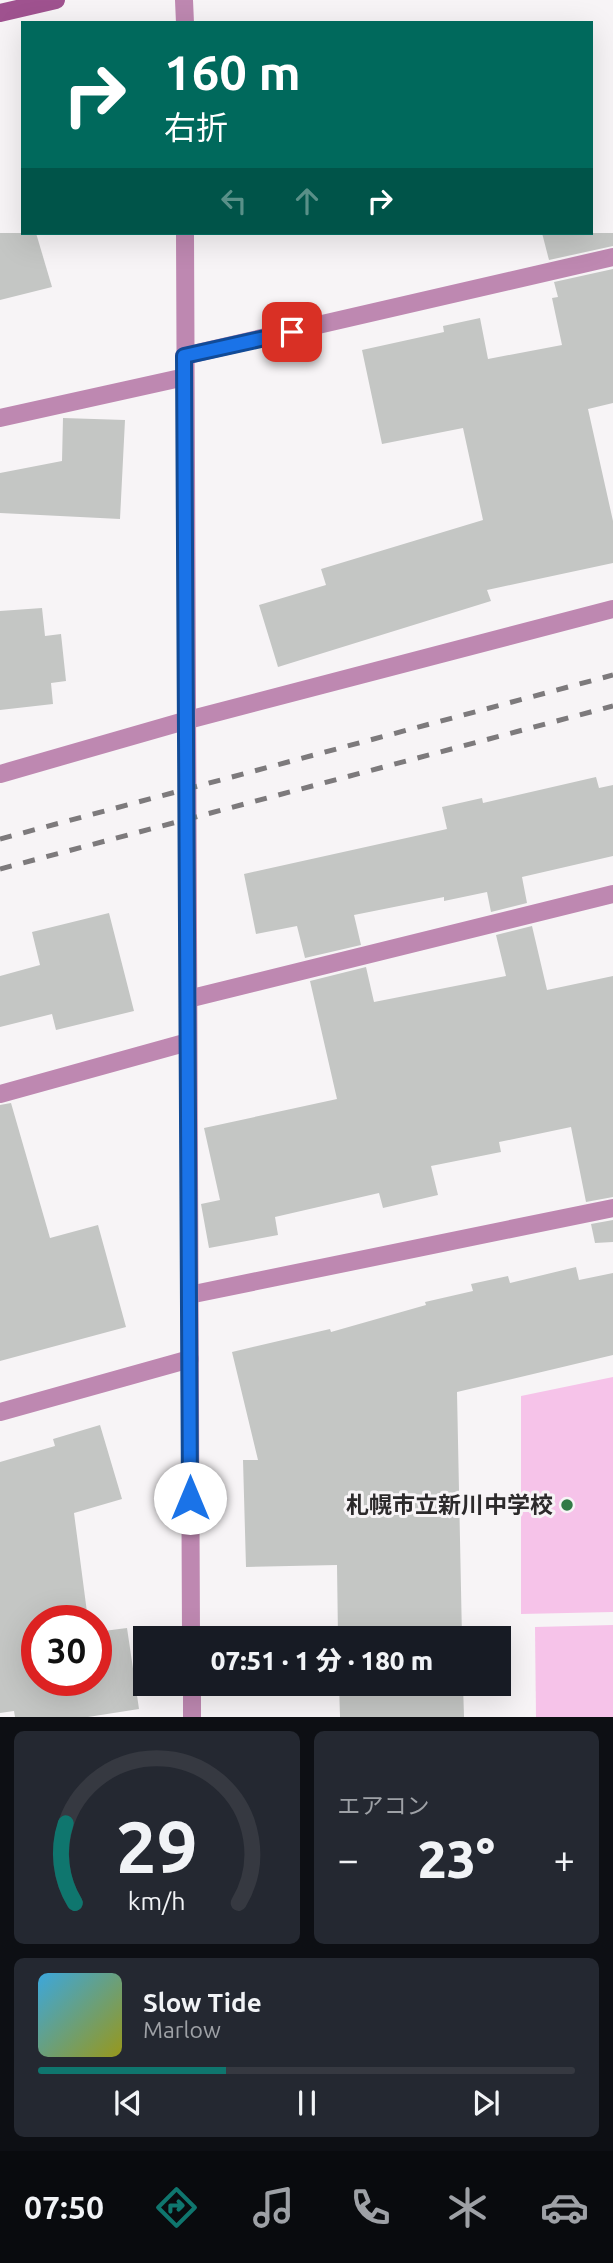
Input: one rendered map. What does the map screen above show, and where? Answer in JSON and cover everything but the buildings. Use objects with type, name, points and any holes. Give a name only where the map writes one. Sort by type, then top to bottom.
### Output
[{"type":"main road","points":[[0,13],[56,0]]},
{"type":"street","points":[[184,0],[185,21]]},
{"type":"street","points":[[184,235],[191,1626]]},
{"type":"street","points":[[184,356],[613,257]]},
{"type":"street","points":[[0,418],[185,377]]},
{"type":"street","points":[[0,774],[188,720],[613,609]]},
{"type":"street","points":[[188,999],[613,894]]},
{"type":"street","points":[[0,1094],[188,1042]]},
{"type":"street","points":[[189,1295],[613,1208]]},
{"type":"street","points":[[0,1412],[190,1359]]},
{"type":"street","points":[[192,1696],[192,1717]]},
{"type":"shaded area","name":"札幌市立新川中学校","points":[[613,1377],[613,1612],[521,1614],[521,1396]]},
{"type":"shaded area","points":[[613,1625],[613,1717],[536,1717],[535,1627]]},
{"type":"railway","points":[[0,839],[613,675]]},
{"type":"railway","points":[[0,869],[613,706]]},
{"type":"place","name":"札幌市立新川中学校","points":[[567,1505]]},
{"type":"route","points":[[190,1498],[184,356],[292,332]]}]
